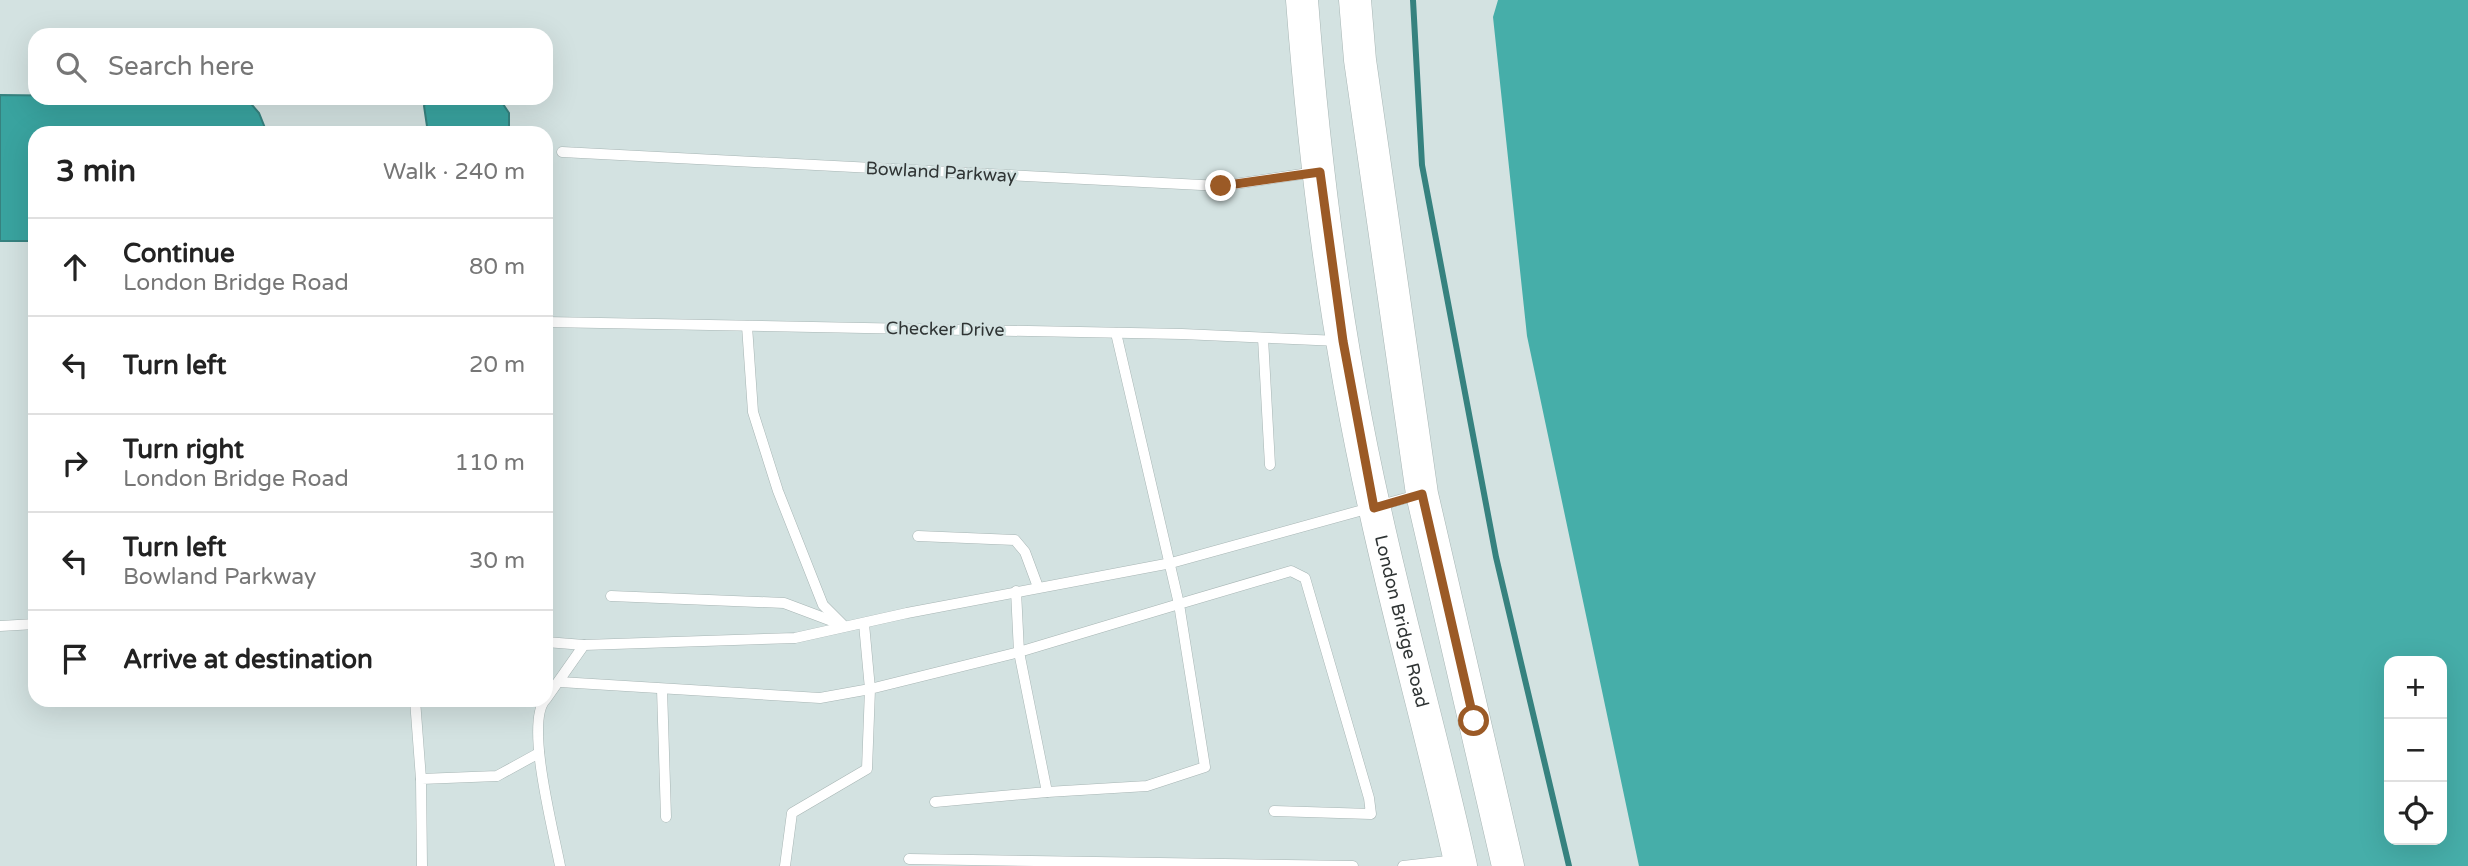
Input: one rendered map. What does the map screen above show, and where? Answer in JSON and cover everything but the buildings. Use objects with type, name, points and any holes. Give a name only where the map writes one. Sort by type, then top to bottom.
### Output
[{"type":"main road","name":"London Bridge Road","points":[[1302,0],[1320,172],[1343,341],[1374,508],[1460,863]]},
{"type":"main road","points":[[1355,0],[1360,60],[1422,494],[1508,866]]},
{"type":"lane","name":"Bowland Parkway","points":[[562,152],[1221,186],[1320,172]]},
{"type":"lane","name":"Checker Drive","points":[[553,322],[1116,333],[1343,341]]},
{"type":"lane","points":[[747,326],[753,412],[778,491],[823,605],[844,626]]},
{"type":"lane","points":[[935,802],[1147,786],[1205,768],[1180,604],[1116,333]]},
{"type":"lane","points":[[1263,338],[1270,465]]},
{"type":"lane","points":[[553,643],[584,645],[795,638],[1016,591],[1171,563],[1422,494]]},
{"type":"lane","points":[[918,536],[1015,540],[1025,552],[1038,587]]},
{"type":"lane","points":[[560,682],[820,698],[870,689],[1019,652],[1291,571],[1305,578],[1369,798],[1371,814],[1274,811]]},
{"type":"lane","points":[[1016,591],[1019,652],[1047,792]]},
{"type":"lane","points":[[611,596],[784,603],[844,626]]},
{"type":"lane","points":[[0,626],[28,624]]},
{"type":"lane","points":[[785,866],[792,813],[867,769],[870,689],[864,624]]},
{"type":"lane","points":[[553,690],[584,645]]},
{"type":"lane","points":[[662,689],[666,817]]},
{"type":"lane","points":[[416,707],[421,779],[422,866]]},
{"type":"lane","points":[[539,707],[538,753],[560,866]]},
{"type":"lane","points":[[421,779],[497,776],[538,753]]},
{"type":"lane","points":[[909,859],[1353,866]]},
{"type":"lane","points":[[1403,866],[1460,863]]},
{"type":"shaded area","points":[[1498,0],[2468,0],[2468,866],[1639,866],[1527,336],[1493,17]]},
{"type":"shaded area","points":[[0,95],[28,95],[28,105],[252,105],[259,113],[264,126],[28,126],[28,241],[0,241]]},
{"type":"shaded area","points":[[504,105],[509,113],[509,126],[427,126],[424,106]]},
{"type":"waterway","points":[[1413,0],[1422,165],[1496,557],[1569,866]]},
{"type":"route","points":[[1221,186],[1320,172],[1343,341],[1374,508],[1422,494],[1474,721]]}]
